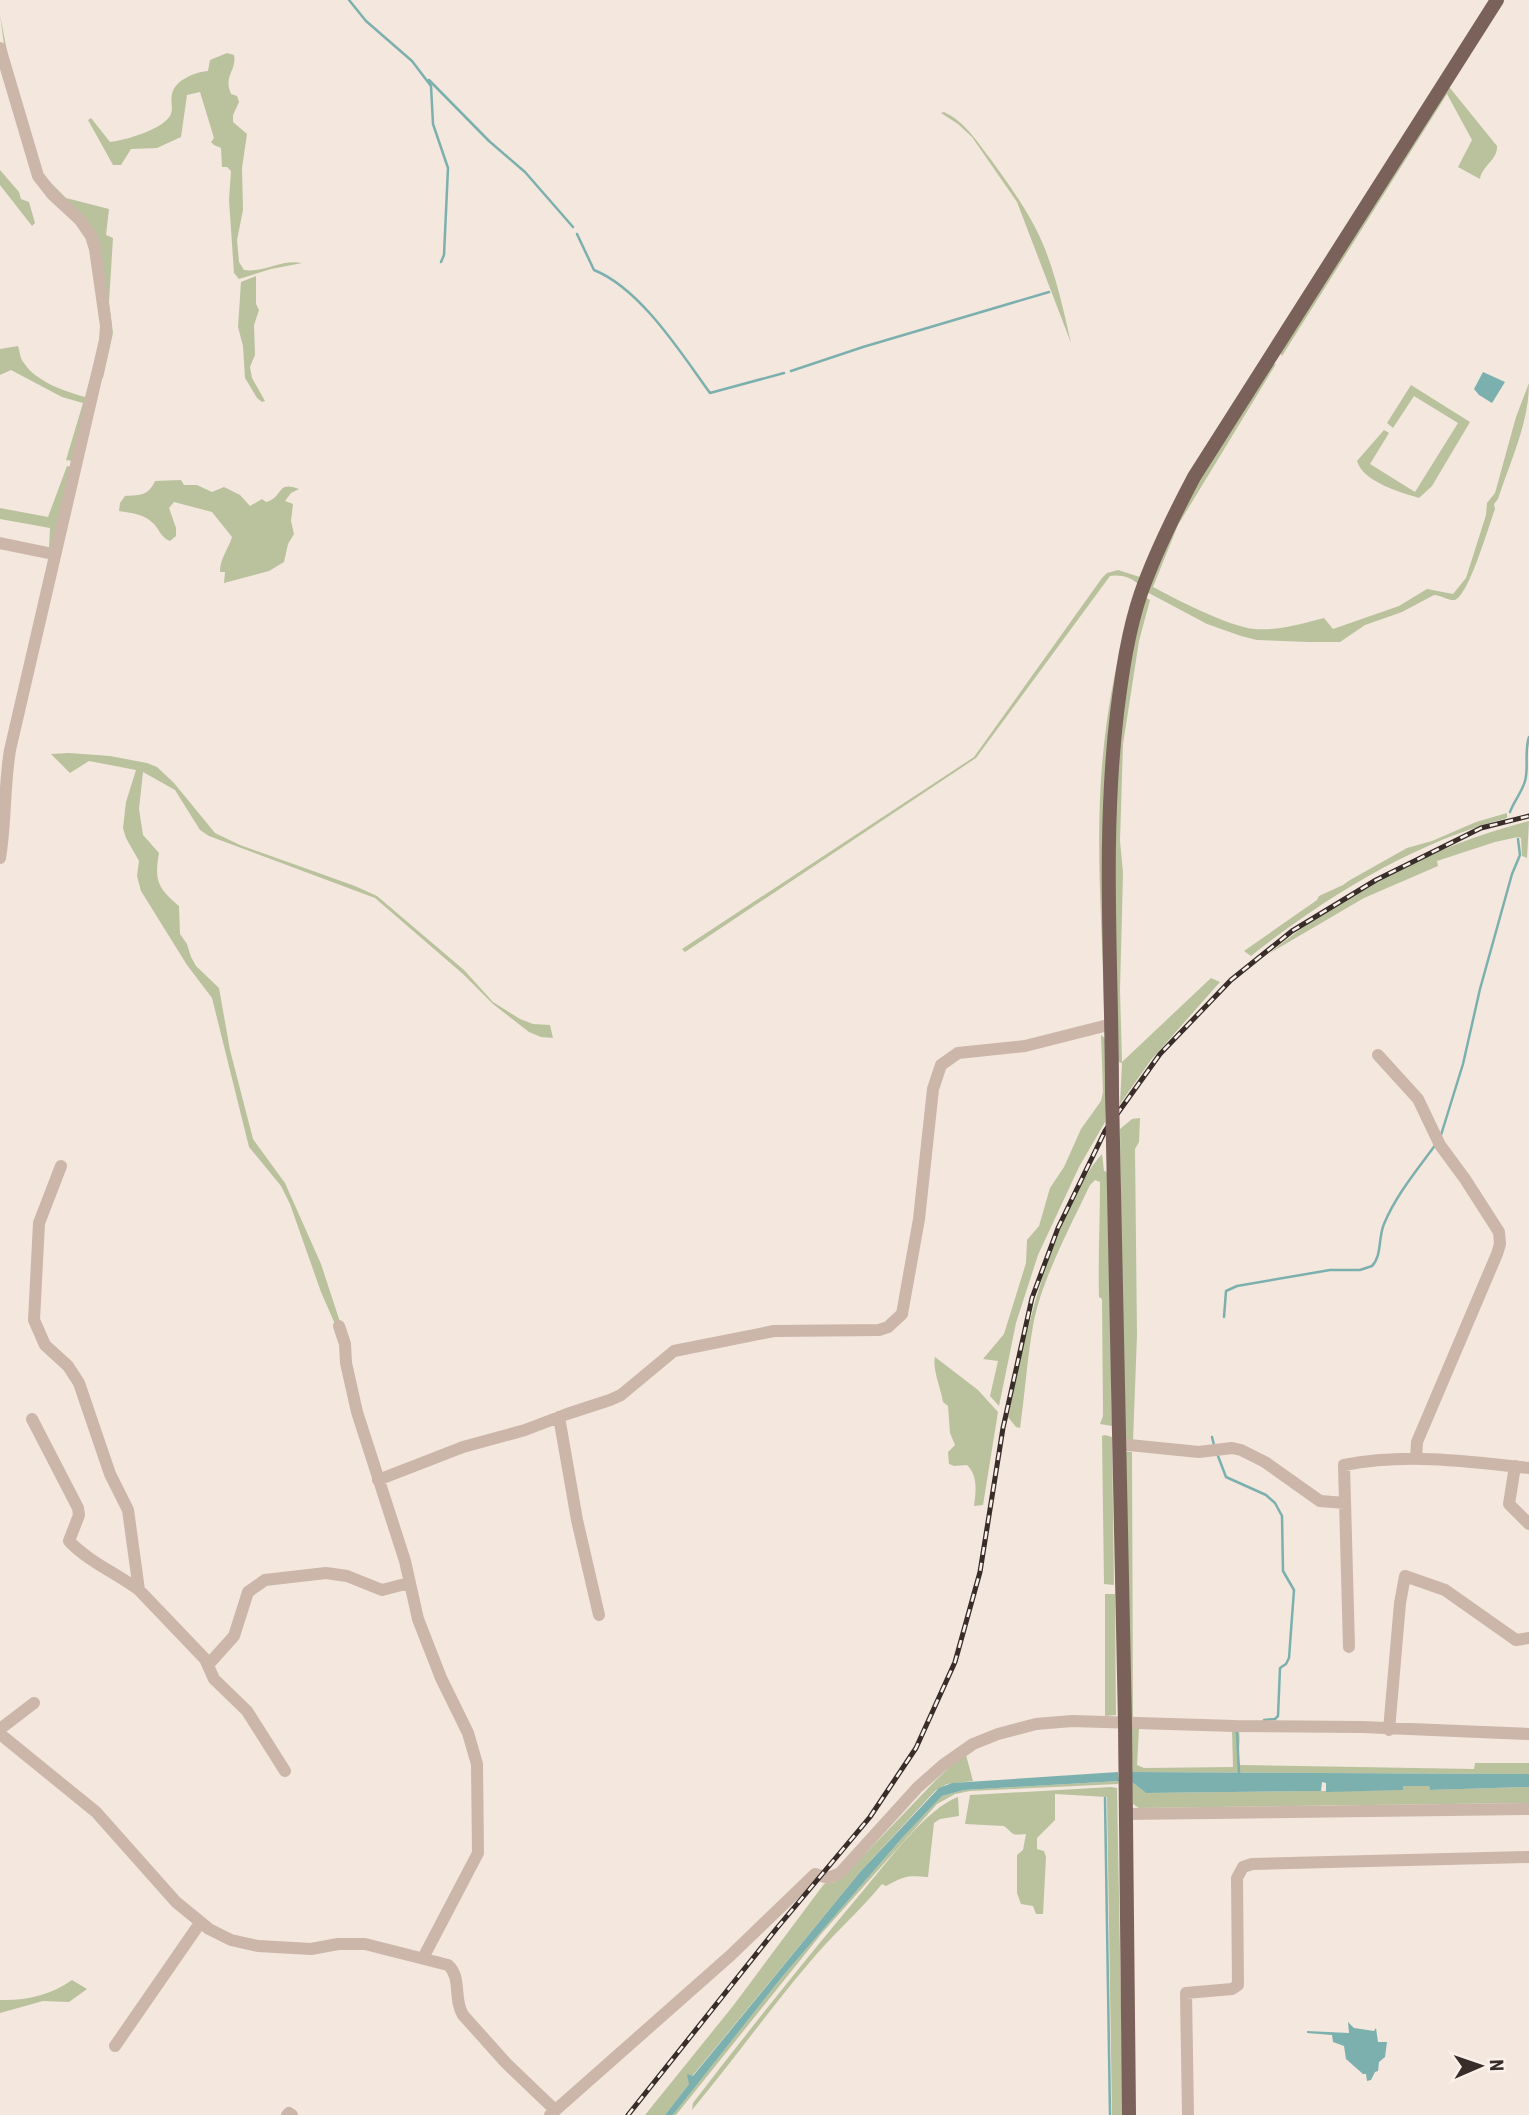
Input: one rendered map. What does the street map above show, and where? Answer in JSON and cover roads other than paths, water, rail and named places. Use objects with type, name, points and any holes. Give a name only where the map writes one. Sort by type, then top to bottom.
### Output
[{"type":"main road","points":[[1129,2115],[1125,1723],[1109,890],[1111,765],[1122,678],[1141,593],[1160,545],[1194,477],[1497,0]]},
{"type":"street","points":[[0,48],[38,176],[52,194],[84,225],[96,249],[106,326],[105,340],[53,554],[10,750],[4,789],[0,858]]},
{"type":"street","points":[[0,543],[53,554]]},
{"type":"street","points":[[378,1480],[463,1447],[525,1430],[610,1401],[674,1351],[774,1331],[888,1327],[902,1314],[919,1219],[933,1089],[941,1065],[958,1053],[1025,1046],[1112,1024]]},
{"type":"street","points":[[1378,1055],[1418,1099],[1435,1137],[1499,1231],[1497,1254],[1417,1442],[1416,1460]]},
{"type":"street","points":[[61,1166],[39,1223],[34,1320],[45,1345],[68,1366],[79,1383],[110,1474],[128,1510],[139,1590]]},
{"type":"street","points":[[340,1326],[357,1412],[405,1561],[418,1619],[441,1678],[474,1748],[479,1793],[478,1853],[423,1958]]},
{"type":"street","points":[[559,1417],[577,1520],[599,1615]]},
{"type":"street","points":[[32,1419],[78,1508],[79,1515],[68,1537],[69,1541],[113,1575],[139,1590],[161,1611],[208,1665],[214,1679],[247,1711],[285,1771]]},
{"type":"street","points":[[1119,1444],[1199,1452],[1232,1448],[1241,1450],[1265,1462],[1320,1501],[1345,1503]]},
{"type":"street","points":[[1349,1647],[1344,1465],[1373,1460],[1444,1459],[1529,1468]]},
{"type":"street","points":[[1515,1466],[1509,1504],[1529,1524]]},
{"type":"street","points":[[208,1665],[234,1636],[248,1592],[265,1580],[326,1573],[347,1576],[382,1590],[409,1583]]},
{"type":"street","points":[[1389,1730],[1400,1603],[1405,1576],[1445,1590],[1516,1640],[1529,1638]]},
{"type":"street","points":[[34,1703],[0,1732],[96,1812],[176,1902],[200,1923],[232,1940],[258,1946],[311,1949],[338,1944],[365,1944],[441,1962],[452,1969],[456,1980],[458,2006],[463,2015],[553,2113],[731,1955],[815,1874],[828,1878],[839,1873],[930,1774],[964,1750],[998,1734],[1036,1724],[1072,1721],[1362,1727],[1529,1734]]},
{"type":"street","points":[[1125,1814],[1529,1809]]},
{"type":"street","points":[[1188,2115],[1186,1993],[1232,1989],[1238,1985],[1237,1878],[1243,1867],[1252,1864],[1529,1857]]},
{"type":"street","points":[[115,2046],[200,1923]]},
{"type":"water","points":[[1483,372],[1505,382],[1492,403],[1474,389]]},
{"type":"water","points":[[1118,1772],[1119,1781],[964,1790],[942,1796],[782,1977],[673,2115],[665,2115],[689,2084],[687,2074],[693,2076],[860,1872],[939,1788],[952,1783]]},
{"type":"water","points":[[1131,1772],[1529,1774],[1529,1787],[1430,1790],[1429,1786],[1403,1786],[1403,1790],[1326,1792],[1326,1783],[1322,1782],[1321,1791],[1146,1793],[1132,1782]]},
{"type":"water","points":[[1348,2022],[1354,2028],[1374,2031],[1376,2028],[1378,2042],[1387,2042],[1385,2057],[1379,2062],[1378,2071],[1371,2080],[1367,2081],[1366,2074],[1346,2059],[1344,2046],[1333,2042],[1332,2035],[1307,2033],[1349,2033]]},
{"type":"waterway","points":[[349,0],[366,21],[412,61],[431,86],[433,124],[448,168],[444,255],[441,262]]},
{"type":"waterway","points":[[429,80],[489,141],[525,172],[573,227]]},
{"type":"waterway","points":[[577,234],[594,270],[611,279],[644,307],[710,393],[784,373]]},
{"type":"waterway","points":[[791,371],[1049,292]]},
{"type":"waterway","points":[[1510,812],[1525,781],[1529,737]]},
{"type":"waterway","points":[[1441,1135],[1463,1064],[1480,989],[1512,874],[1520,855],[1518,839]]},
{"type":"waterway","points":[[1224,1317],[1226,1291],[1237,1286],[1330,1270],[1360,1270],[1372,1266],[1389,1213],[1436,1144]]},
{"type":"waterway","points":[[1212,1437],[1214,1445]]},
{"type":"waterway","points":[[1218,1456],[1226,1477],[1266,1495],[1275,1503],[1282,1516],[1283,1571],[1294,1590],[1289,1658],[1280,1668],[1278,1716],[1264,1720]]},
{"type":"waterway","points":[[1237,1732],[1239,1773]]},
{"type":"waterway","points":[[1105,1798],[1110,2115]]},
{"type":"railway","points":[[628,2115],[777,1928],[870,1817],[916,1748],[955,1662],[980,1572],[1003,1428],[1032,1298],[1058,1228],[1105,1131],[1160,1054],[1231,980],[1292,931],[1376,880],[1481,828],[1529,816]]}]
